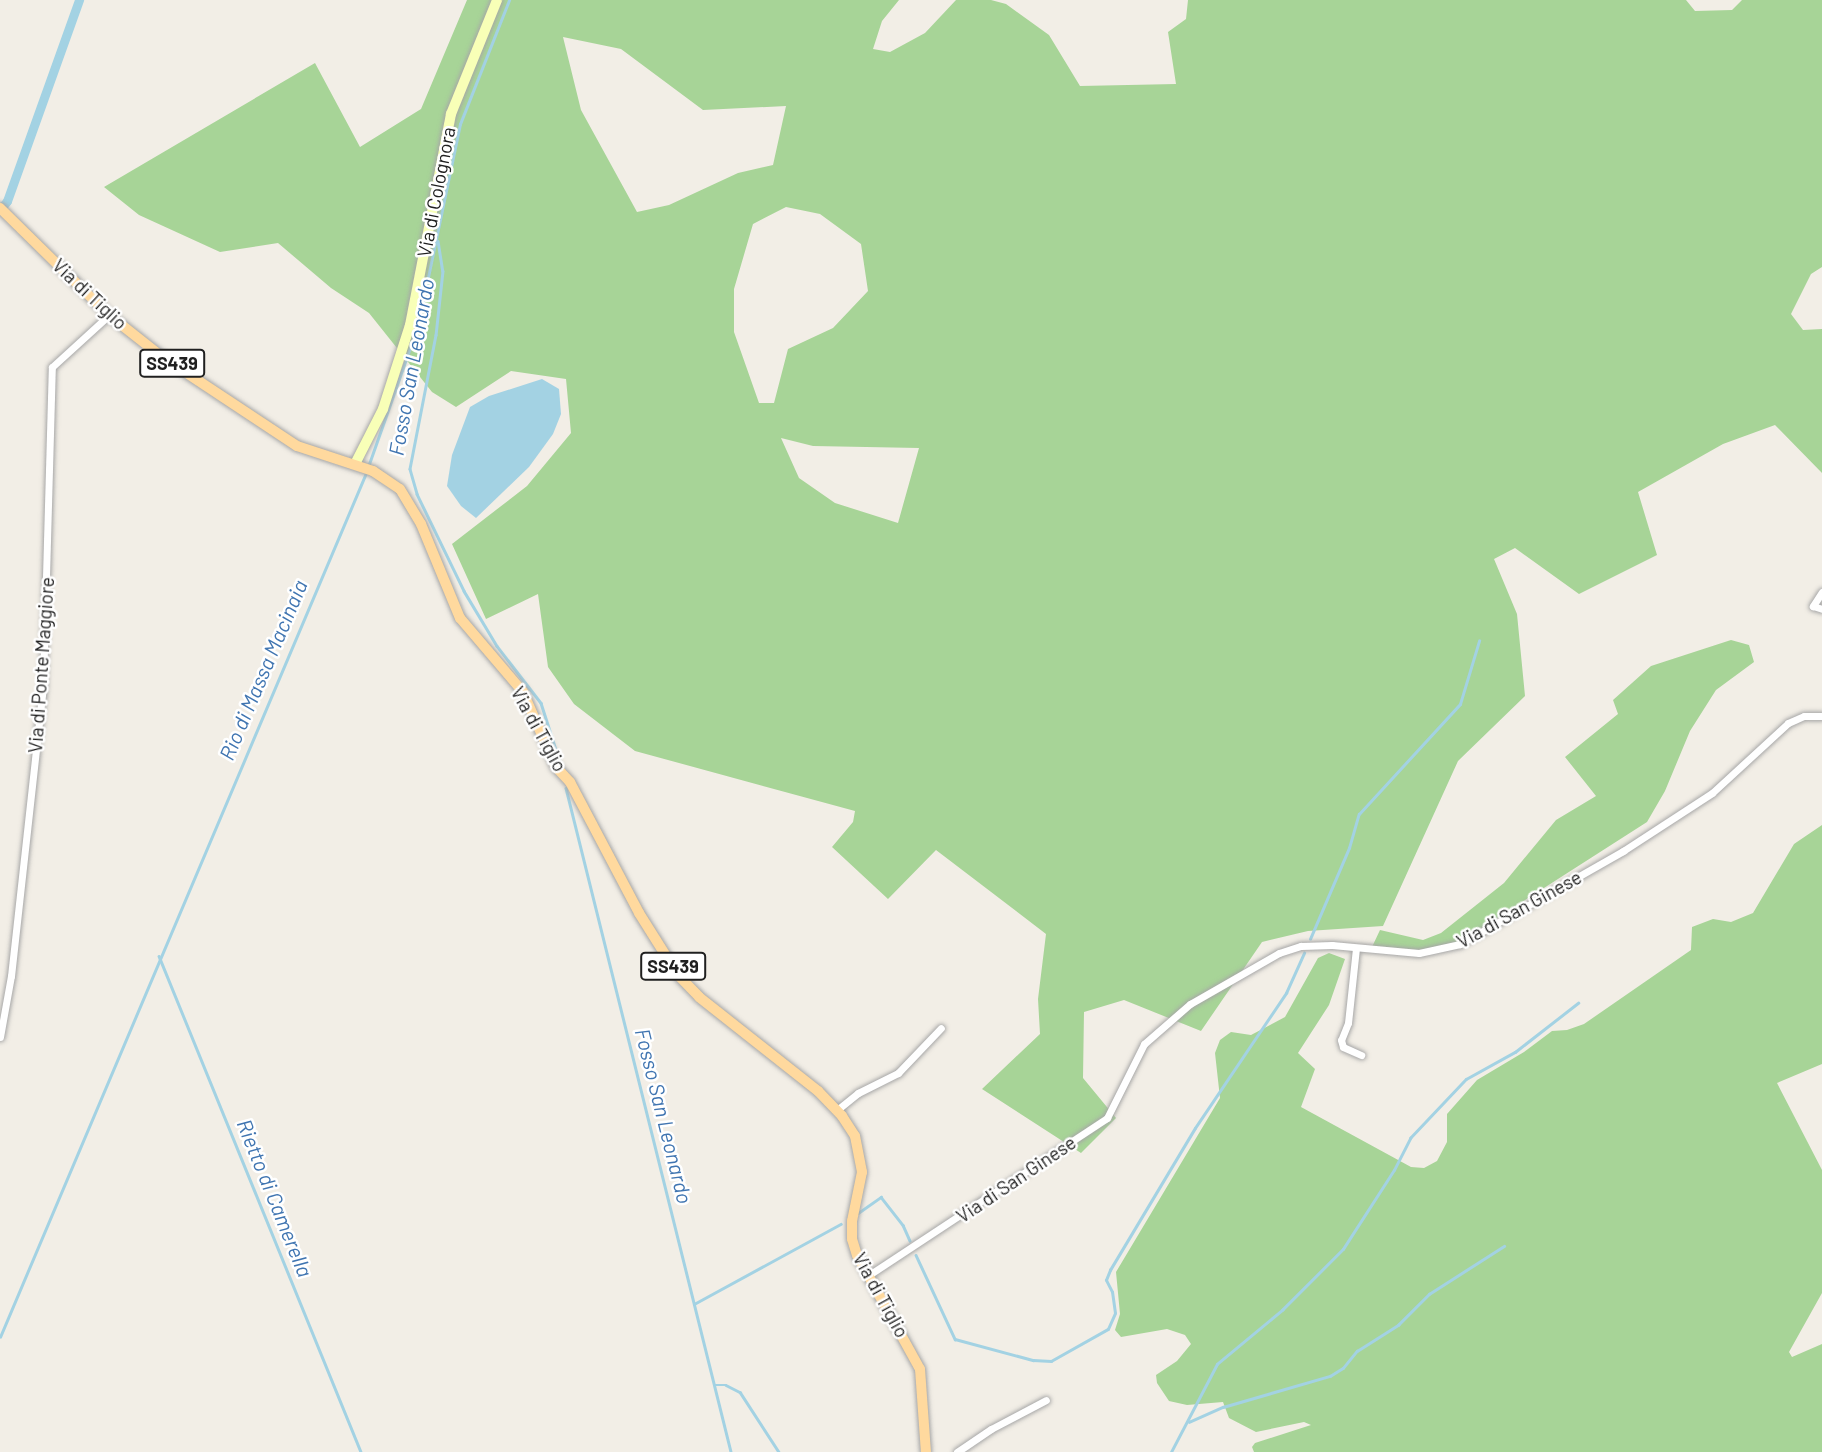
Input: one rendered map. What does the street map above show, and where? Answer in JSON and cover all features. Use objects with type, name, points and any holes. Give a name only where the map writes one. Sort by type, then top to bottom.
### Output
[{"type":"main road","name":"Via di Tiglio","points":[[0,208],[109,315],[172,363],[297,446],[373,471],[391,480],[412,505],[460,618],[523,692],[556,767],[570,782],[639,913],[678,975],[699,997],[818,1091],[855,1136],[862,1172],[852,1222],[852,1239],[857,1255],[920,1369],[926,1452]]},
{"type":"street","name":"Via di Colognora","points":[[358,466],[383,409],[410,325],[451,114],[497,0]]},
{"type":"street","name":"Via di Ponte Maggiore","points":[[0,1037],[11,976],[43,684],[52,367],[109,315]]},
{"type":"street","points":[[1822,592],[1813,606],[1822,609]]},
{"type":"street","name":"Via di San Ginese","points":[[869,1275],[1107,1118],[1144,1044],[1190,1004],[1290,949],[1314,945],[1419,953],[1460,944],[1623,851],[1712,793],[1788,723],[1804,716],[1822,716]]},
{"type":"street","points":[[1356,948],[1357,967],[1347,1012],[1348,1023],[1341,1040],[1343,1047],[1361,1055]]},
{"type":"street","points":[[836,1110],[858,1093],[898,1073],[941,1028]]},
{"type":"street","points":[[957,1452],[991,1429],[1046,1400]]},
{"type":"green space","points":[[467,0],[899,0],[882,21],[873,49],[890,52],[925,33],[956,0],[991,0],[1006,4],[1049,35],[1080,86],[1176,84],[1168,32],[1186,19],[1188,0],[1686,0],[1695,11],[1732,10],[1742,0],[1822,0],[1822,267],[1811,274],[1791,314],[1803,330],[1822,329],[1822,473],[1775,425],[1723,444],[1638,492],[1657,555],[1579,594],[1515,548],[1494,559],[1517,614],[1525,696],[1458,761],[1383,926],[1308,931],[1262,942],[1201,1031],[1124,1000],[1084,1012],[1083,1078],[1116,1118],[1081,1153],[982,1089],[1040,1034],[1038,999],[1046,934],[936,850],[888,899],[832,847],[853,822],[855,811],[635,751],[574,704],[548,667],[538,594],[486,619],[452,544],[527,486],[571,433],[566,379],[511,371],[456,407],[432,392],[369,313],[331,288],[278,243],[220,252],[139,215],[104,187],[315,63],[360,147],[421,109]],"holes":[[[563,37],[621,49],[703,110],[786,106],[773,165],[738,173],[669,205],[637,212],[581,110]],[[786,207],[820,214],[861,244],[868,291],[833,328],[788,349],[774,403],[759,403],[734,332],[734,289],[753,224]],[[781,438],[813,446],[919,448],[898,523],[835,503],[799,478]]]},
{"type":"green space","points":[[1731,640],[1749,645],[1754,662],[1716,690],[1690,731],[1665,791],[1647,822],[1458,943],[1413,951],[1372,947],[1380,930],[1423,940],[1441,933],[1504,883],[1556,820],[1596,796],[1565,757],[1618,714],[1613,700],[1651,666]]},
{"type":"green space","points":[[1822,825],[1822,1064],[1777,1083],[1822,1170],[1822,1293],[1789,1352],[1792,1357],[1822,1344],[1822,1452],[1254,1452],[1252,1447],[1255,1443],[1311,1425],[1304,1422],[1256,1432],[1229,1418],[1223,1402],[1187,1405],[1169,1401],[1157,1383],[1156,1375],[1177,1361],[1191,1344],[1185,1335],[1167,1329],[1121,1337],[1115,1330],[1120,1314],[1116,1272],[1220,1098],[1215,1053],[1220,1040],[1231,1032],[1251,1035],[1285,1017],[1318,958],[1329,953],[1345,959],[1329,1005],[1298,1053],[1315,1069],[1301,1107],[1411,1167],[1424,1168],[1437,1161],[1447,1142],[1447,1114],[1477,1080],[1524,1052],[1552,1031],[1567,1030],[1584,1024],[1691,950],[1692,927],[1713,919],[1731,922],[1753,913],[1794,844]]},
{"type":"water","points":[[542,379],[559,389],[561,414],[553,434],[529,467],[476,518],[461,506],[447,486],[452,455],[470,407],[489,396]]},
{"type":"waterway","points":[[0,210],[7,201],[79,0]]},
{"type":"waterway","name":"Rio di Massa Macinaia","points":[[368,467],[418,325],[460,124],[509,0]]},
{"type":"waterway","name":"Fosso San Leonardo","points":[[438,241],[443,271],[436,335],[410,469],[417,494],[464,591],[497,646],[541,703],[559,759]]},
{"type":"waterway","name":"Rio di Massa Macinaia","points":[[0,1337],[366,473]]},
{"type":"waterway","points":[[1310,939],[1349,848],[1359,814],[1460,704],[1479,641]]},
{"type":"waterway","name":"Fosso San Leonardo","points":[[566,788],[731,1452]]},
{"type":"waterway","points":[[916,1255],[955,1339],[1033,1360],[1051,1361],[1108,1329],[1115,1313],[1112,1292],[1106,1280],[1110,1270],[1195,1128],[1286,993],[1304,953]]},
{"type":"waterway","name":"Rietto di Camerella","points":[[159,956],[361,1452]]},
{"type":"waterway","points":[[1171,1452],[1217,1364],[1282,1310],[1343,1249],[1394,1170],[1410,1138],[1466,1079],[1515,1052],[1578,1003]]},
{"type":"waterway","points":[[858,1213],[881,1197],[903,1225],[910,1241]]},
{"type":"waterway","points":[[694,1304],[841,1224]]},
{"type":"waterway","points":[[1189,1422],[1223,1407],[1330,1376],[1343,1368],[1357,1351],[1398,1325],[1429,1294],[1504,1246]]},
{"type":"waterway","points":[[715,1385],[726,1385],[740,1392],[779,1452]]}]
